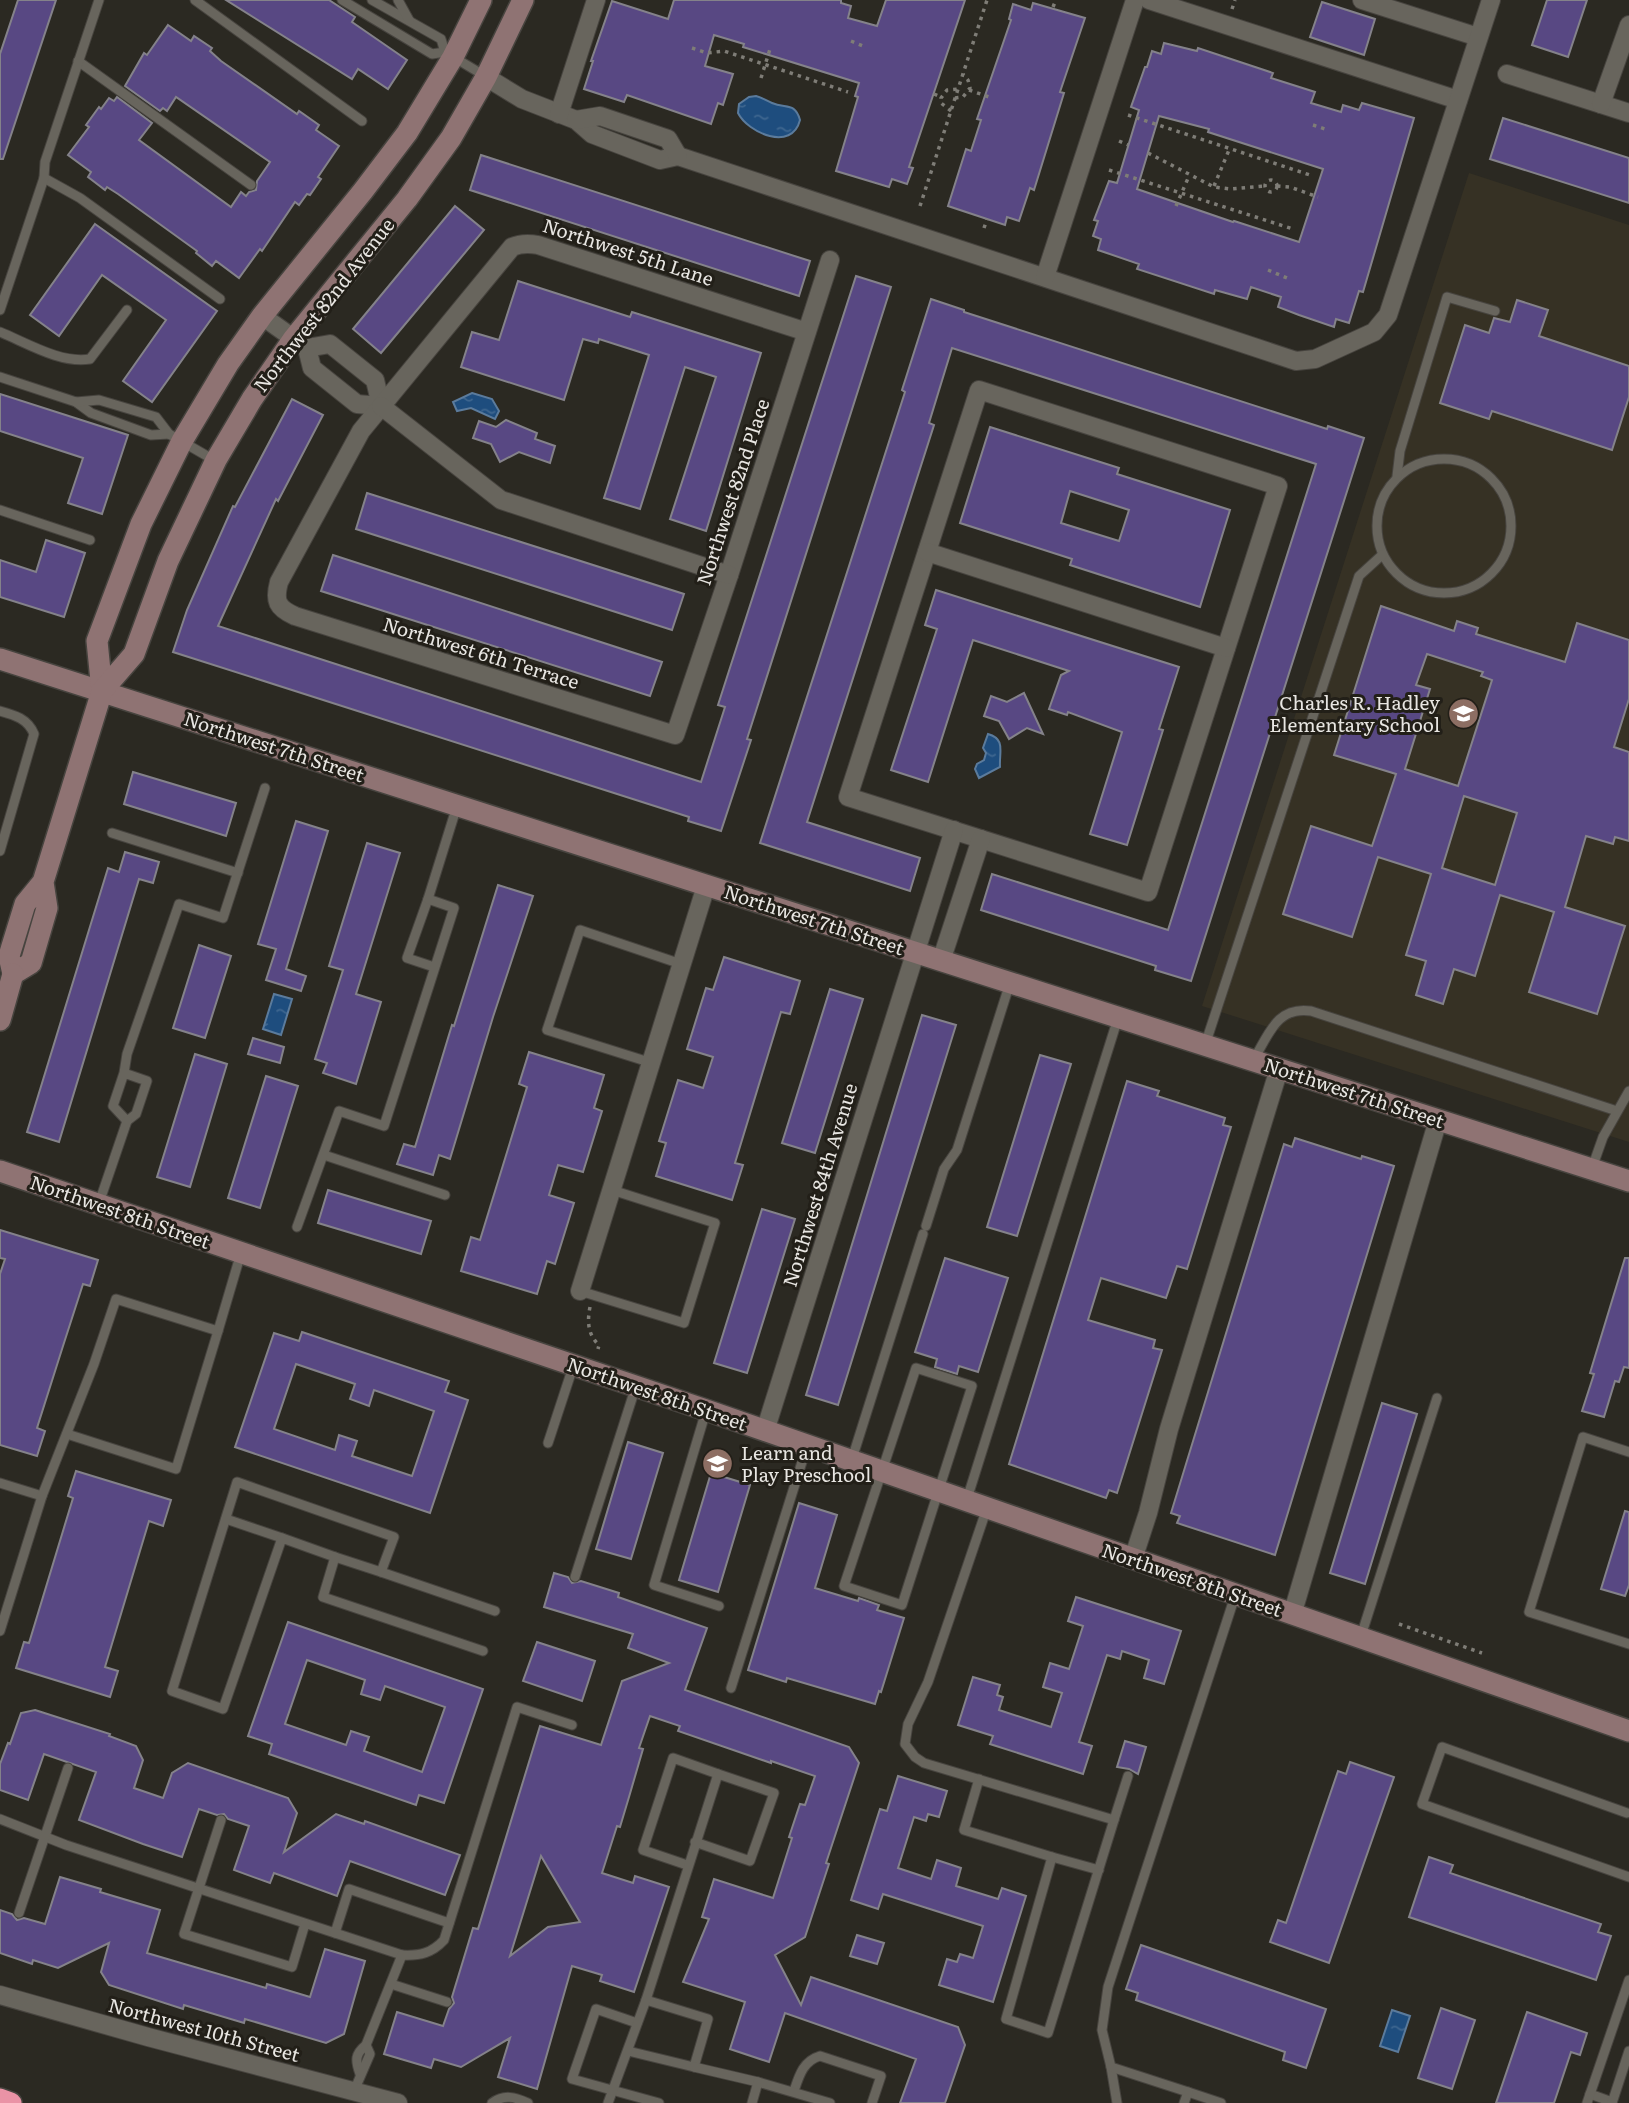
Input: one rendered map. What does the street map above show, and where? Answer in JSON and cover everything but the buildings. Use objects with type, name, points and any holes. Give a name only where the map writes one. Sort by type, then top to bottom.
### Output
[{"type":"highway","points":[[1,2102],[11,2103]]},
{"type":"street","name":"Northwest 82nd Avenue","points":[[0,1020],[13,974],[9,956],[25,904],[43,882],[102,691],[97,641],[176,438],[262,316],[386,162],[428,101],[449,55],[481,0]]},
{"type":"street","name":"Northwest 82nd Avenue","points":[[102,691],[134,653],[168,561],[216,460],[252,400],[300,343],[428,172],[486,77],[523,0]]},
{"type":"street","points":[[559,114],[596,0]]},
{"type":"street","points":[[1045,277],[1135,0]]},
{"type":"street","points":[[1149,0],[1458,100]]},
{"type":"street","points":[[1362,0],[1478,37]]},
{"type":"street","points":[[486,77],[522,99],[576,120],[592,134],[660,160],[678,156],[1296,361],[1315,359],[1374,332],[1388,315],[1491,0]]},
{"type":"street","points":[[1601,104],[1629,25]]},
{"type":"street","points":[[1507,74],[1629,113]]},
{"type":"street","name":"Northwest 5th Lane","points":[[381,406],[512,247],[518,244],[538,245],[807,332]]},
{"type":"street","name":"Northwest 82nd Place","points":[[675,735],[830,260]]},
{"type":"street","points":[[262,316],[300,343],[312,368],[357,404],[381,406],[500,500],[729,575]]},
{"type":"street","points":[[300,343],[330,344],[375,380],[381,406]]},
{"type":"street","points":[[979,390],[1278,486],[1147,892],[848,797],[927,552],[979,390]]},
{"type":"street","name":"Northwest 6th Terrace","points":[[381,406],[361,431],[279,582],[275,599],[278,606],[295,616],[675,735]]},
{"type":"street","points":[[927,552],[1226,648]]},
{"type":"street","name":"Northwest 7th Street","points":[[0,659],[1629,1181]]},
{"type":"street","name":"Northwest 84th Avenue","points":[[765,1431],[954,830]]},
{"type":"street","points":[[941,961],[981,839]]},
{"type":"street","points":[[585,1297],[612,1190],[706,886]]},
{"type":"street","points":[[1133,1559],[1148,1513],[1169,1429],[1279,1069]]},
{"type":"street","points":[[1292,1615],[1438,1120]]},
{"type":"street","name":"Northwest 8th Street","points":[[0,1171],[706,1410],[1629,1731]]},
{"type":"street","name":"Northwest 10th Street","points":[[0,1995],[398,2103]]},
{"type":"lane","points":[[0,310],[44,178],[45,162],[99,0]]},
{"type":"lane","points":[[195,0],[362,121]]},
{"type":"lane","points":[[342,0],[432,54],[449,55],[486,77]]},
{"type":"lane","points":[[372,0],[399,8],[410,22],[441,39],[449,55]]},
{"type":"lane","points":[[391,29],[399,8]]},
{"type":"lane","points":[[78,61],[250,185]]},
{"type":"lane","points":[[44,178],[80,198],[220,299]]},
{"type":"lane","points":[[1397,476],[1399,451],[1447,297],[1495,311]]},
{"type":"lane","points":[[0,332],[59,356],[90,359],[127,310]]},
{"type":"lane","points":[[0,377],[76,402],[92,413],[150,435],[176,438]]},
{"type":"lane","points":[[76,402],[99,400],[156,417],[176,438],[216,460]]},
{"type":"lane","points":[[119,423],[125,408]]},
{"type":"lane","points":[[1452,459],[1476,466],[1490,477],[1505,497],[1511,522],[1505,554],[1496,569],[1469,589],[1435,593],[1419,588],[1404,580],[1382,555],[1376,522],[1379,505],[1386,489],[1397,476],[1411,466],[1426,460],[1452,459]]},
{"type":"lane","points":[[0,510],[90,540]]},
{"type":"lane","points":[[1205,1045],[1359,576],[1382,555]]},
{"type":"lane","points":[[0,711],[24,720],[34,734],[0,850]]},
{"type":"lane","points":[[127,1121],[113,1106],[127,1054],[179,904],[223,918],[265,788]]},
{"type":"lane","points":[[434,967],[407,958],[457,806]]},
{"type":"lane","points":[[112,833],[238,873]]},
{"type":"lane","points":[[297,1227],[339,1111],[384,1126],[454,908],[428,899]]},
{"type":"lane","points":[[652,1063],[547,1030],[580,930],[681,964]]},
{"type":"lane","points":[[852,1461],[944,1169],[957,1150],[1010,983]]},
{"type":"lane","points":[[1253,1061],[1280,1018],[1301,1009],[1618,1111]]},
{"type":"lane","points":[[967,1501],[1118,1018]]},
{"type":"lane","points":[[99,1205],[127,1121],[136,1114],[147,1081],[124,1073]]},
{"type":"lane","points":[[1592,1169],[1603,1138],[1629,1091]]},
{"type":"lane","points":[[324,1155],[445,1195]]},
{"type":"lane","points":[[585,1297],[684,1323],[715,1223],[612,1190]]},
{"type":"lane","points":[[67,1434],[176,1469],[241,1253]]},
{"type":"lane","points":[[0,1631],[42,1496],[116,1299],[218,1331]]},
{"type":"lane","points":[[548,1443],[573,1365]]},
{"type":"lane","points":[[916,1368],[972,1386],[937,1491],[902,1605],[844,1586],[916,1368]]},
{"type":"lane","points":[[575,1577],[636,1386]]},
{"type":"lane","points":[[1360,1638],[1437,1398]]},
{"type":"lane","points":[[706,1410],[654,1585],[719,1606]]},
{"type":"lane","points":[[1629,1452],[1583,1437],[1530,1612],[1629,1644]]},
{"type":"lane","points":[[731,1688],[807,1446]]},
{"type":"lane","points":[[282,1538],[223,1709],[172,1691],[237,1482],[394,1537],[381,1573]]},
{"type":"lane","points":[[0,1483],[42,1496]]},
{"type":"lane","points":[[987,1508],[928,1682],[908,1724],[905,1744],[909,1751],[924,1763],[1114,1820]]},
{"type":"lane","points":[[226,1519],[495,1611]]},
{"type":"lane","points":[[335,1557],[323,1597],[483,1651]]},
{"type":"lane","points":[[1117,2103],[1102,2030],[1108,1987],[1235,1595]]},
{"type":"lane","points":[[0,1819],[198,1889],[402,1955],[425,1954],[444,1940],[517,1707],[572,1724]]},
{"type":"lane","points":[[1627,1813],[1442,1747],[1422,1804],[1629,1877]]},
{"type":"lane","points":[[687,1865],[643,1850],[673,1758],[774,1793],[750,1861],[695,1842]]},
{"type":"lane","points":[[19,1913],[68,1768]]},
{"type":"lane","points":[[608,2103],[646,2000],[718,1774]]},
{"type":"lane","points":[[1052,1857],[1006,2019],[1048,2033],[1128,1776]]},
{"type":"lane","points":[[979,1779],[964,1830],[1099,1870]]},
{"type":"lane","points":[[220,1819],[184,1934],[292,1967],[306,1924]]},
{"type":"lane","points":[[335,1933],[349,1889],[450,1923]]},
{"type":"lane","points":[[354,2091],[360,2074],[355,2060],[359,2050],[366,2045],[402,1955]]},
{"type":"lane","points":[[1629,1980],[1588,2099],[1612,2103],[1629,2052]]},
{"type":"lane","points":[[391,1984],[447,2002]]},
{"type":"lane","points":[[646,2000],[708,2019],[694,2067]]},
{"type":"lane","points":[[637,2023],[596,2009],[572,2079],[659,2103]]},
{"type":"lane","points":[[628,2051],[794,2091],[830,2103]]},
{"type":"lane","points":[[794,2091],[802,2068],[813,2058],[820,2056],[881,2076],[872,2103]]},
{"type":"lane","points":[[1111,2067],[1221,2103]]},
{"type":"lane","points":[[752,2103],[758,2082]]},
{"type":"lane","points":[[1184,2103],[1188,2092]]},
{"type":"lane","points":[[492,2103],[503,2097],[528,2103]]},
{"type":"path","points":[[920,206],[987,0]]},
{"type":"path","points":[[1054,7],[1056,0]]},
{"type":"path","points":[[851,41],[863,46]]},
{"type":"path","points":[[692,48],[707,54],[724,51],[848,92]]},
{"type":"path","points":[[761,78],[770,49]]},
{"type":"path","points":[[955,98],[963,97],[969,90],[968,80],[963,74]]},
{"type":"path","points":[[941,97],[947,90],[958,89]]},
{"type":"path","points":[[969,90],[989,97]]},
{"type":"path","points":[[933,94],[941,97]]},
{"type":"path","points":[[941,97],[942,103],[951,111]]},
{"type":"path","points":[[1128,115],[1310,175]]},
{"type":"path","points":[[1313,125],[1325,129]]},
{"type":"path","points":[[1119,141],[1128,145]]},
{"type":"path","points":[[1214,187],[1229,150]]},
{"type":"path","points":[[1149,153],[1214,187],[1230,190],[1264,186],[1271,180],[1276,182],[1277,186]]},
{"type":"path","points":[[1110,170],[1293,229]]},
{"type":"path","points":[[1176,206],[1189,176]]},
{"type":"path","points":[[1264,186],[1269,192],[1277,186]]},
{"type":"path","points":[[1277,186],[1290,187],[1318,197]]},
{"type":"path","points":[[984,228],[987,219]]},
{"type":"path","points":[[1268,270],[1287,278]]},
{"type":"path","points":[[585,1297],[592,1339],[600,1345],[598,1349]]},
{"type":"path","points":[[1399,1624],[1482,1653]]},
{"type":"shaded area","name":"Charles R. Hadley Elementary School","points":[[1469,173],[1629,225],[1629,1142],[1202,1006]]},
{"type":"water","points":[[756,96],[793,108],[800,120],[795,130],[780,137],[770,136],[751,127],[738,113],[739,104]]},
{"type":"water","points":[[472,393],[492,399],[499,411],[495,419],[471,408],[457,411],[453,402]]},
{"type":"water","points":[[988,734],[994,736],[999,743],[1000,767],[979,778],[975,769],[977,764],[984,760],[986,753],[983,748]]},
{"type":"water","points":[[274,994],[292,999],[281,1035],[263,1029]]},
{"type":"water","points":[[1392,2010],[1410,2016],[1398,2052],[1380,2046]]},
{"type":"place","name":"Charles R. Hadley Elementary School","points":[[1463,714]]},
{"type":"place","name":"Learn and Play Preschool","points":[[718,1464]]}]
